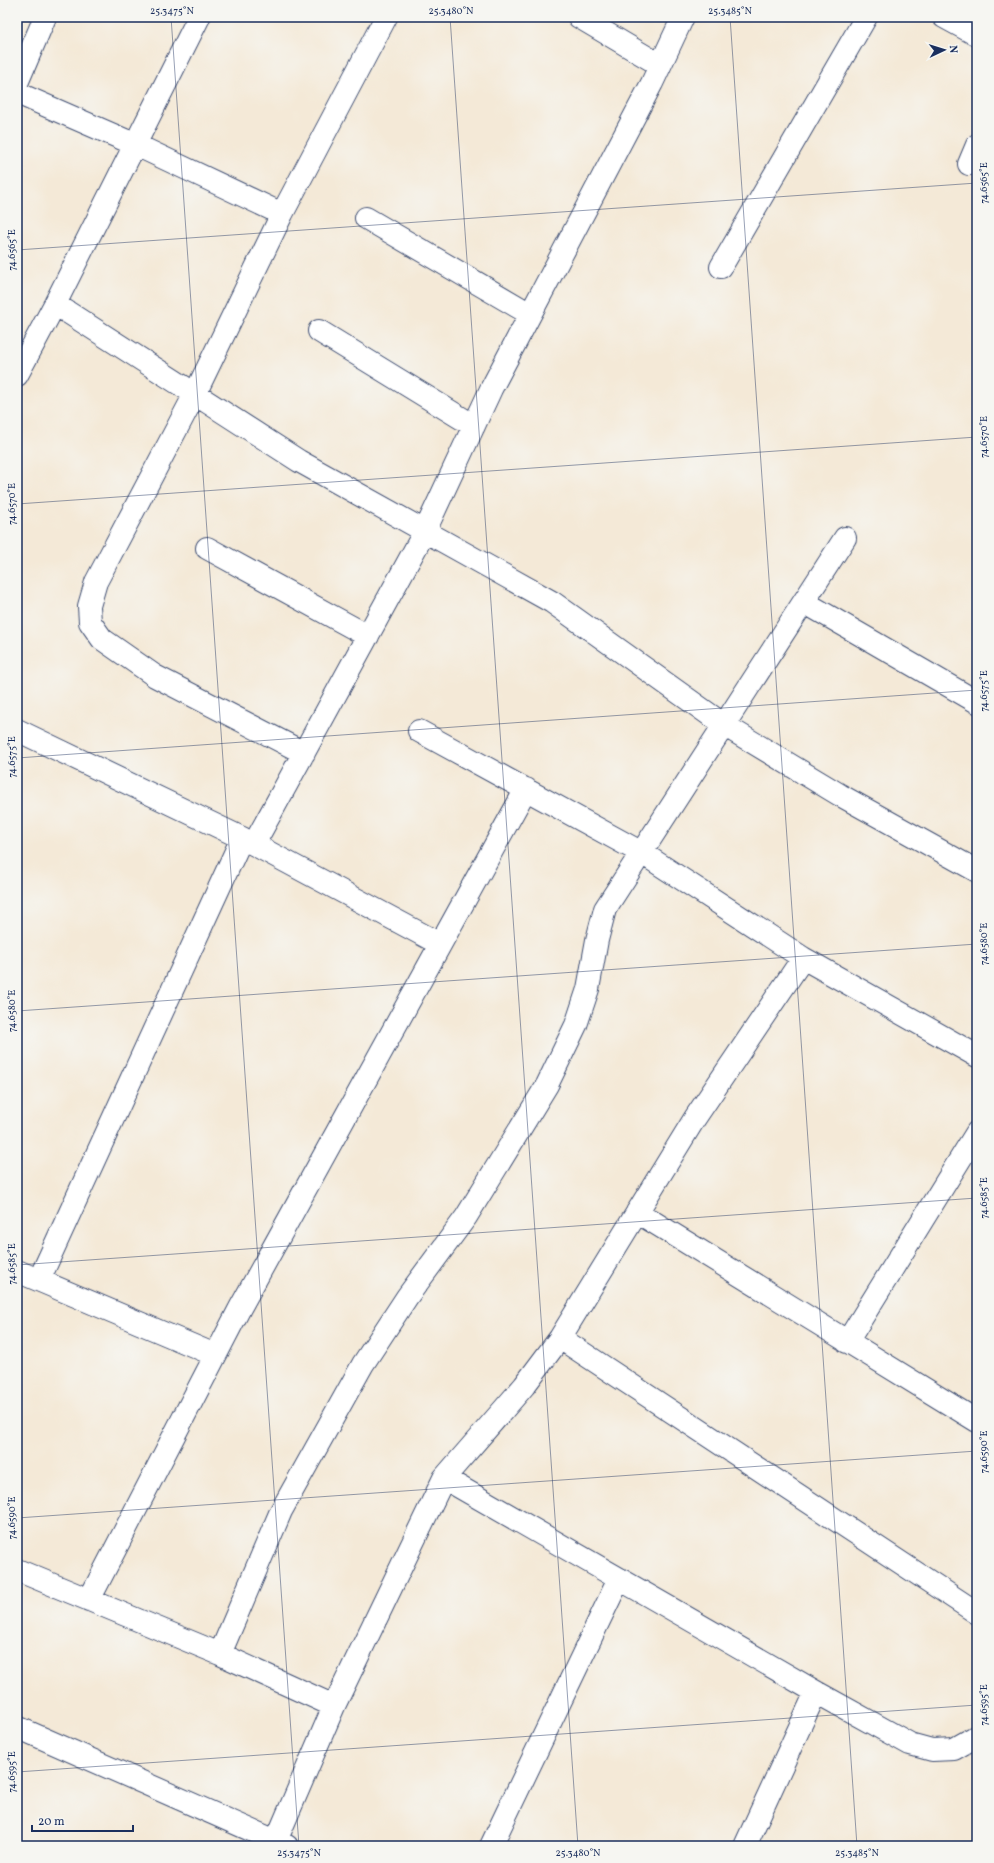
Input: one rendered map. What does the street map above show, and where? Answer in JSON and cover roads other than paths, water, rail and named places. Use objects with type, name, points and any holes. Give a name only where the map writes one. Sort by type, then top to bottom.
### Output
[{"type":"street","points":[[17,83],[45,17]]},
{"type":"street","points":[[17,375],[55,304],[199,17]]},
{"type":"street","points":[[304,753],[155,676],[102,640],[90,622],[88,606],[96,582],[195,394],[282,214],[386,17]]},
{"type":"street","points":[[579,17],[660,65]]},
{"type":"street","points":[[38,1280],[248,841],[304,753],[425,531],[491,389],[660,65],[683,17]]},
{"type":"street","points":[[721,267],[866,17]]},
{"type":"street","points":[[944,17],[977,34]]},
{"type":"street","points":[[17,93],[134,144],[282,214]]},
{"type":"street","points":[[366,218],[530,314]]},
{"type":"street","points":[[55,304],[300,461],[552,602],[724,725],[840,795],[977,871]]},
{"type":"street","points":[[319,330],[474,426]]},
{"type":"street","points":[[220,1654],[281,1511],[363,1364],[406,1297],[466,1217],[547,1085],[576,1025],[588,989],[597,940],[606,909],[845,538]]},
{"type":"street","points":[[207,548],[368,636]]},
{"type":"street","points":[[804,602],[977,702]]},
{"type":"street","points":[[17,730],[248,841],[440,944]]},
{"type":"street","points":[[419,732],[642,853],[803,958],[977,1056]]},
{"type":"street","points":[[89,1600],[215,1355],[526,789]]},
{"type":"street","points":[[17,1727],[281,1844],[334,1706],[444,1478],[515,1396],[560,1338],[695,1118],[803,958]]},
{"type":"street","points":[[847,1342],[977,1132]]},
{"type":"street","points":[[637,1212],[977,1422]]},
{"type":"street","points":[[17,1271],[215,1355]]},
{"type":"street","points":[[560,1338],[977,1613]]},
{"type":"street","points":[[444,1478],[816,1692],[910,1744],[932,1750],[954,1749],[977,1736]]},
{"type":"street","points":[[17,1570],[220,1654],[334,1706]]},
{"type":"street","points":[[491,1846],[619,1579]]},
{"type":"street","points":[[745,1846],[816,1692]]}]
